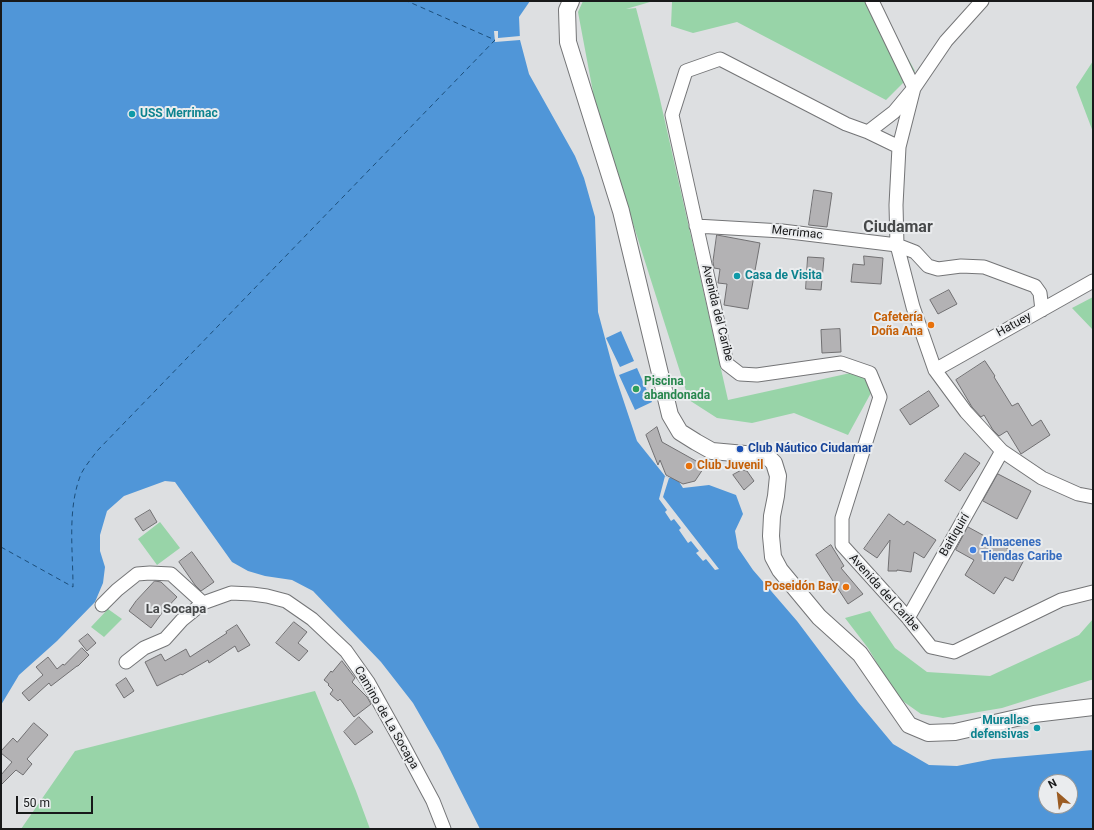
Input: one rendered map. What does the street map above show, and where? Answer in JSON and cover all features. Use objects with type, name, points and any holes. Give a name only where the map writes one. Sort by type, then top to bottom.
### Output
[{"type":"main road","points":[[571,1],[567,10],[568,42],[621,211],[670,415],[680,432],[712,451],[767,456],[774,462],[778,476],[772,516],[771,536],[773,557],[780,570],[819,617],[860,654],[909,726],[928,733],[955,732],[1034,714],[1093,707]]},
{"type":"street","points":[[872,1],[914,88],[899,147],[896,205],[897,245],[913,307],[935,370],[966,412],[1002,451],[1042,478],[1078,494],[1093,497]]},
{"type":"street","points":[[868,132],[894,112],[914,88],[946,41],[982,1]]},
{"type":"street","name":"Avenida del Caribe","points":[[899,147],[868,132],[846,124],[720,59],[686,72],[672,115],[727,364],[740,374],[757,375],[841,363],[870,373],[880,397],[842,518],[842,545],[908,618],[931,647],[954,652],[1061,600],[1093,592]]},
{"type":"street","name":"Merrimac","points":[[696,226],[782,231],[897,245],[916,252],[928,266],[938,269],[961,266],[984,267],[1035,286],[1040,293],[1042,310]]},
{"type":"street","name":"Hatuey","points":[[935,370],[1093,281]]},
{"type":"street","name":"Baitiquirí","points":[[908,618],[1002,451]]},
{"type":"street","points":[[102,605],[117,590],[137,574],[150,573],[171,574],[203,603]]},
{"type":"street","name":"Camino de La Socapa","points":[[126,662],[144,648],[165,639],[182,620],[203,603],[231,593],[267,596],[286,601],[312,620],[346,651],[368,682],[433,801],[444,829]]},
{"type":"green space","points":[[583,1],[876,1],[915,71],[886,100],[737,22],[693,33],[671,26],[672,2],[650,2],[626,9],[636,8],[659,95],[728,400],[864,370],[872,391],[848,435],[794,413],[752,423],[717,418],[689,400],[588,82],[593,92],[578,12]]},
{"type":"green space","points":[[1093,61],[1093,132],[1076,87]]},
{"type":"green space","points":[[1093,297],[1093,330],[1072,308]]},
{"type":"green space","points":[[160,522],[180,548],[157,565],[138,539]]},
{"type":"green space","points":[[108,609],[122,619],[104,637],[91,627]]},
{"type":"green space","points":[[870,611],[895,648],[927,672],[990,676],[1079,635],[1093,619],[1093,680],[1002,708],[943,718],[921,714],[897,697],[868,648],[845,618]]},
{"type":"green space","points":[[315,691],[370,829],[21,829],[75,751]]},
{"type":"water","points":[[1,1],[530,1],[519,17],[520,40],[529,74],[575,156],[584,178],[595,217],[598,312],[614,372],[637,441],[665,476],[669,478],[676,477],[683,488],[709,485],[736,495],[743,514],[735,531],[738,548],[753,570],[797,621],[858,702],[893,744],[929,765],[957,766],[993,759],[1093,750],[1093,829],[480,829],[440,750],[413,703],[381,662],[313,591],[292,580],[265,576],[248,571],[232,562],[175,482],[165,481],[124,496],[107,511],[100,535],[100,551],[105,567],[103,583],[95,602],[57,641],[19,675],[1,705]]},
{"type":"water","name":"Piscina abandonada","points":[[621,331],[634,361],[620,367],[606,338]]},
{"type":"water","name":"Piscina abandonada","points":[[637,368],[652,402],[635,410],[619,375]]},
{"type":"pier","points":[[494,31],[498,31],[498,38],[520,36],[520,40],[495,42]]},
{"type":"pier","points":[[665,476],[669,478],[663,497],[719,569],[715,570],[706,559],[703,561],[696,553],[699,551],[691,541],[688,543],[679,530],[681,528],[674,519],[671,521],[665,512],[667,510],[659,499]]},
{"type":"building","points":[[814,190],[832,193],[827,227],[809,225]]},
{"type":"building","name":"Casa de Visita","points":[[717,235],[760,243],[748,309],[724,305],[727,284],[718,283],[720,269],[714,268],[713,262]]},
{"type":"building","points":[[864,256],[883,258],[881,284],[851,282],[853,264],[864,265]]},
{"type":"building","points":[[808,257],[824,258],[821,290],[806,289]]},
{"type":"building","points":[[949,290],[957,304],[938,314],[930,300]]},
{"type":"building","points":[[840,329],[841,352],[822,353],[821,330]]},
{"type":"building","points":[[985,361],[1012,406],[1018,403],[1032,426],[1041,420],[1050,435],[1021,454],[1007,431],[999,436],[993,430],[984,415],[981,417],[972,407],[956,380]]},
{"type":"building","points":[[929,391],[939,406],[910,425],[900,410]]},
{"type":"building","points":[[657,427],[662,442],[705,466],[695,481],[683,484],[666,475],[660,460],[658,465],[646,435]]},
{"type":"building","points":[[965,453],[980,463],[960,491],[945,481]]},
{"type":"building","points":[[742,470],[747,471],[754,481],[744,490],[733,475]]},
{"type":"building","points":[[998,474],[1031,491],[1017,519],[983,501]]},
{"type":"building","points":[[150,510],[157,522],[143,531],[135,519]]},
{"type":"building","points":[[889,514],[904,525],[907,521],[936,540],[924,558],[914,552],[911,572],[897,570],[888,571],[890,540],[877,558],[864,549]]},
{"type":"building","points":[[968,527],[1025,558],[1013,581],[1005,577],[994,594],[965,575],[974,560],[956,550]]},
{"type":"building","points":[[831,545],[844,566],[841,568],[863,594],[848,604],[816,555]]},
{"type":"building","points":[[192,552],[214,582],[201,591],[179,562]]},
{"type":"building","points":[[155,581],[161,582],[177,597],[162,613],[151,628],[129,611],[136,601]]},
{"type":"building","points":[[294,622],[307,632],[298,643],[308,651],[299,661],[276,643]]},
{"type":"building","points":[[237,625],[250,645],[238,652],[235,646],[209,663],[208,660],[182,675],[181,674],[157,686],[145,662],[161,654],[165,661],[186,649],[190,657]]},
{"type":"building","points":[[88,634],[96,643],[87,651],[79,641]]},
{"type":"building","points":[[82,648],[89,655],[78,666],[51,686],[49,683],[29,701],[22,693],[43,675],[36,667],[48,657],[57,669],[63,664],[64,665]]},
{"type":"building","points":[[342,661],[355,678],[352,682],[367,697],[371,704],[354,717],[340,699],[338,701],[330,694],[333,690],[324,680]]},
{"type":"building","points":[[126,678],[134,691],[124,698],[116,685]]},
{"type":"building","points":[[359,717],[373,732],[355,745],[344,732]]},
{"type":"building","points":[[34,723],[48,735],[27,759],[32,764],[23,775],[16,770],[1,785],[1,775],[12,762],[1,753],[1,751],[13,738],[17,742]]},
{"type":"ferry route","points":[[1,547],[73,587],[72,515],[74,501],[81,474],[97,451],[495,40],[407,1]]},
{"type":"place","name":"USS Merrimac","points":[[132,114]]},
{"type":"place","name":"Casa de Visita","points":[[737,276]]},
{"type":"place","name":"Cafetería Doña Ana","points":[[931,325]]},
{"type":"place","name":"Piscina abandonada","points":[[636,389]]},
{"type":"place","name":"Club Náutico Ciudamar","points":[[740,449]]},
{"type":"place","name":"Club Juvenil","points":[[689,466]]},
{"type":"place","name":"Almacenes Tiendas Caribe","points":[[973,550]]},
{"type":"place","name":"Poseidón Bay","points":[[846,587]]},
{"type":"place","name":"Murallas defensivas","points":[[1037,728]]},
{"type":"district","name":"Ciudamar","points":[[898,228]]},
{"type":"district","name":"La Socapa","points":[[176,610]]}]
